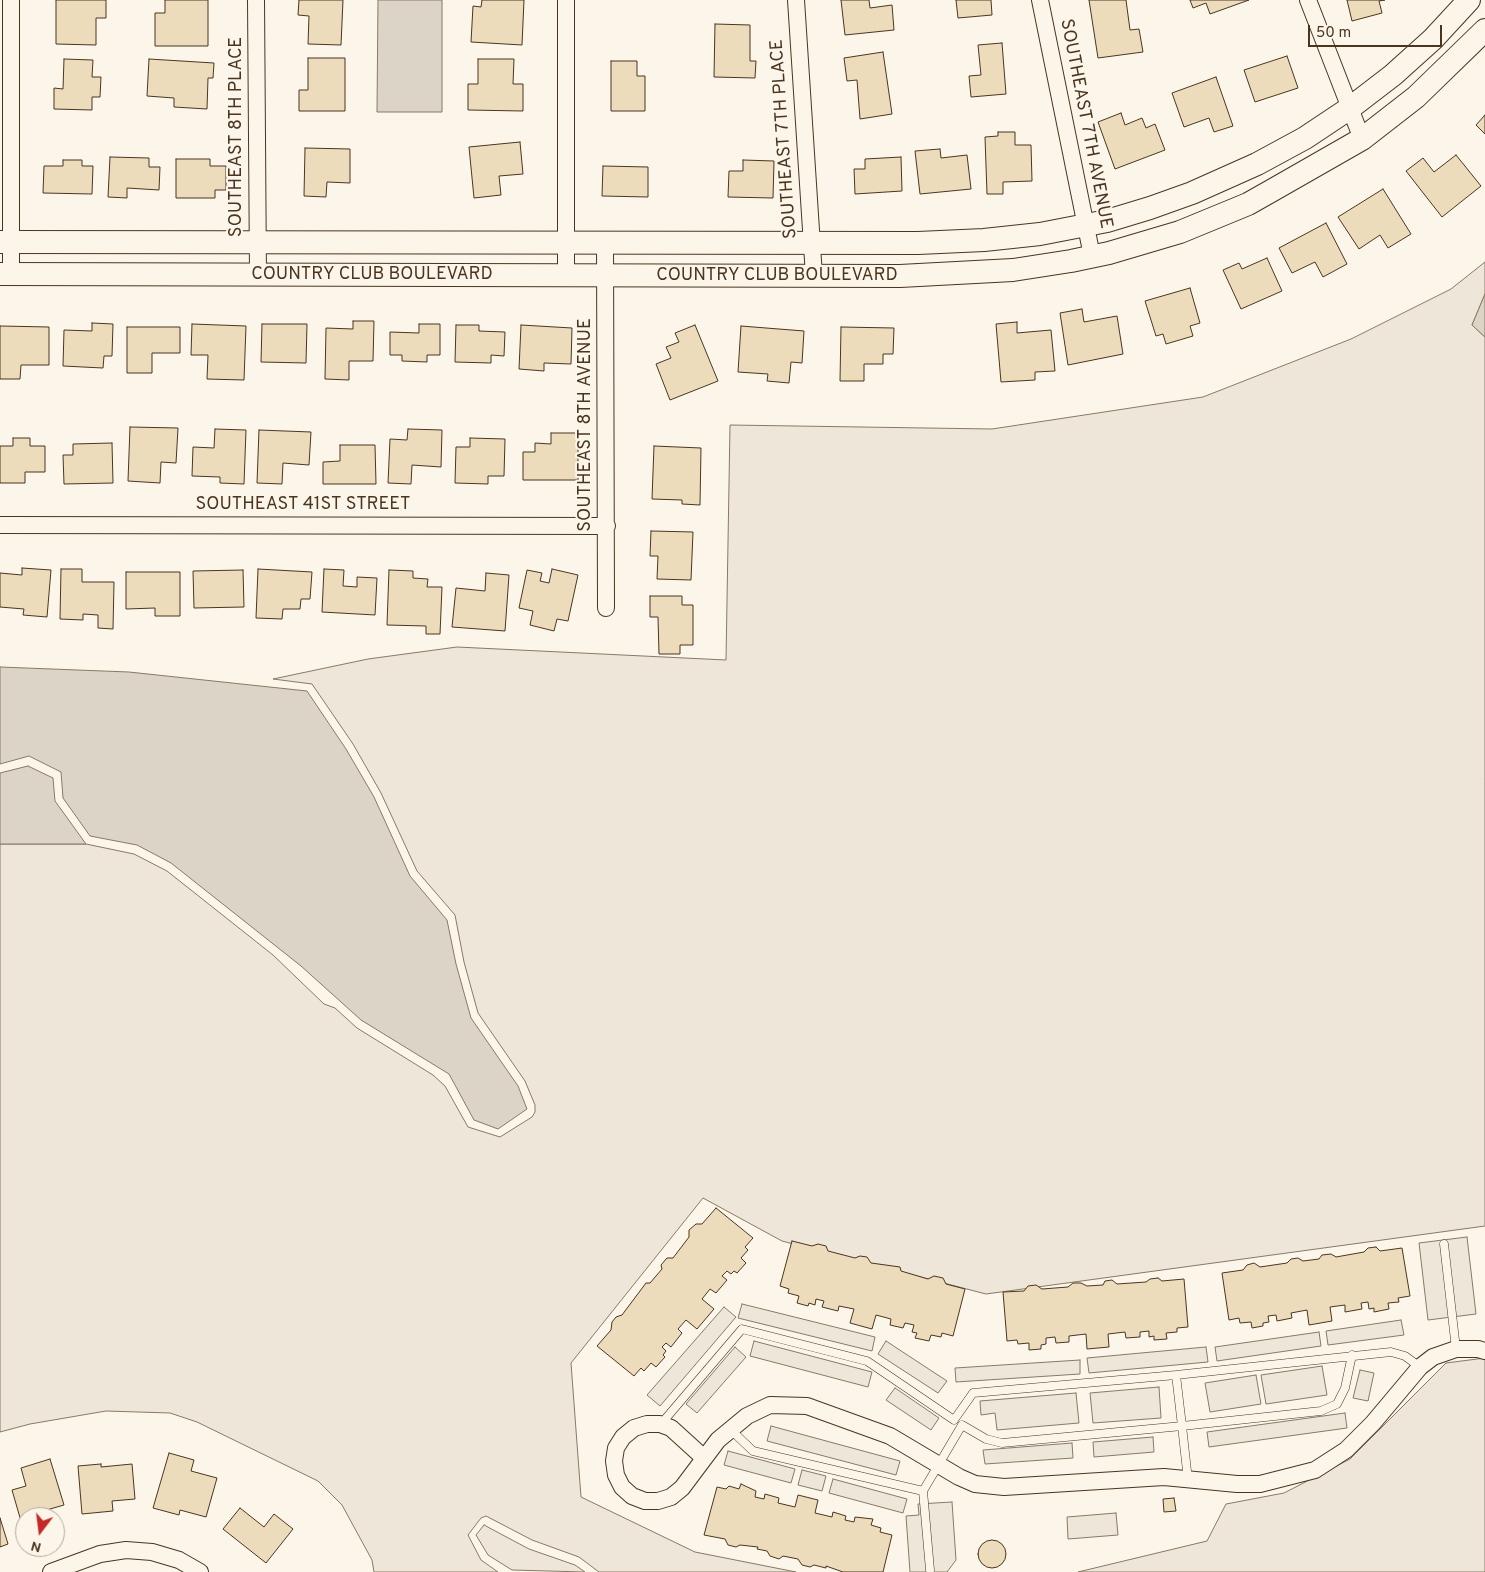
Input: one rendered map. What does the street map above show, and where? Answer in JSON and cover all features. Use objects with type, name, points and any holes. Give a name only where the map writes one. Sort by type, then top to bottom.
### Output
[{"type":"main road","name":"COUNTRY CLUB BOULEVARD","points":[[5,242],[605,241],[918,243],[984,240],[1040,234],[1084,226],[1150,208],[1192,193],[1257,164],[1305,138],[1350,108],[1393,75],[1426,45],[1469,0]]},
{"type":"main road","name":"COUNTRY CLUB BOULEVARD","points":[[5,274],[814,276],[958,274],[1013,270],[1092,256],[1144,243],[1248,204],[1362,139],[1416,97],[1485,30]]},
{"type":"street","points":[[5,274],[11,0]]},
{"type":"street","name":"SOUTHEAST 8TH PLACE","points":[[256,0],[258,275]]},
{"type":"street","points":[[566,0],[566,275]]},
{"type":"street","name":"SOUTHEAST 7TH PLACE","points":[[796,0],[814,276]]},
{"type":"street","name":"SOUTHEAST 7TH AVENUE","points":[[1040,0],[1084,226],[1092,256]]},
{"type":"street","points":[[1308,0],[1362,139]]},
{"type":"street","name":"SOUTHEAST 8TH AVENUE","points":[[605,241],[606,608]]},
{"type":"street","name":"SOUTHEAST 41ST STREET","points":[[0,525],[606,526]]},
{"type":"street","points":[[704,1458],[680,1434],[660,1424],[647,1424],[634,1428],[623,1437],[616,1448],[614,1461],[616,1475],[622,1487],[632,1496],[645,1501],[658,1501],[671,1497],[682,1488],[704,1458],[730,1429],[747,1416],[770,1405],[807,1406],[890,1436],[938,1466],[975,1484],[1004,1488],[1149,1478],[1260,1484],[1315,1470],[1359,1439],[1420,1367],[1433,1357],[1456,1349],[1478,1349],[1485,1351]]},
{"type":"street","points":[[51,1572],[100,1554],[126,1550],[152,1552],[179,1560],[200,1572]]},
{"type":"lane","points":[[1444,1244],[1456,1349]]},
{"type":"lane","points":[[660,1424],[742,1329],[867,1361],[962,1426],[986,1439],[1002,1443],[1321,1412],[1337,1404],[1345,1388],[1352,1355]]},
{"type":"lane","points":[[954,1420],[973,1393],[1176,1375],[1391,1352],[1405,1356],[1420,1367]]},
{"type":"lane","points":[[1176,1375],[1188,1480]]},
{"type":"lane","points":[[930,1570],[923,1491],[962,1426]]},
{"type":"lane","points":[[730,1429],[753,1451],[923,1491]]},
{"type":"shaded area","points":[[378,0],[442,0],[442,112],[377,112]]},
{"type":"shaded area","points":[[1485,262],[1485,294],[1472,325],[1485,337],[1485,1226],[986,1294],[782,1241],[703,1198],[571,1363],[581,1497],[695,1552],[796,1572],[599,1572],[579,1557],[532,1540],[486,1516],[481,1518],[468,1535],[481,1560],[498,1572],[374,1572],[372,1560],[342,1505],[318,1481],[197,1422],[170,1413],[106,1411],[30,1424],[0,1432],[0,844],[86,844],[134,854],[167,871],[273,955],[324,1004],[335,1008],[357,1028],[433,1075],[445,1086],[468,1127],[500,1137],[532,1117],[535,1112],[535,1105],[525,1081],[478,1013],[464,962],[455,915],[417,871],[381,793],[353,744],[312,684],[273,679],[368,659],[457,647],[726,660],[730,425],[992,429],[1203,397],[1351,339],[1451,289]]},
{"type":"shaded area","points":[[1485,294],[1485,337],[1472,325]]},
{"type":"shaded area","points":[[0,667],[129,672],[307,691],[346,749],[374,797],[410,876],[447,920],[456,964],[471,1018],[518,1086],[527,1109],[498,1129],[474,1120],[449,1074],[361,1020],[301,966],[171,863],[137,845],[90,836],[63,798],[61,772],[29,756],[0,764]]},
{"type":"shaded area","points":[[28,766],[53,778],[55,801],[86,844],[0,844],[0,773]]},
{"type":"shaded area","points":[[1467,1237],[1476,1314],[1428,1320],[1419,1243]]},
{"type":"shaded area","points":[[742,1304],[875,1337],[872,1351],[738,1318]]},
{"type":"shaded area","points":[[724,1307],[736,1317],[660,1406],[647,1395]]},
{"type":"shaded area","points":[[1401,1320],[1404,1335],[1328,1345],[1326,1331]]},
{"type":"shaded area","points":[[1319,1332],[1321,1346],[1217,1361],[1215,1347]]},
{"type":"shaded area","points":[[754,1341],[872,1372],[868,1387],[750,1356]]},
{"type":"shaded area","points":[[886,1341],[947,1381],[938,1393],[878,1354]]},
{"type":"shaded area","points":[[735,1347],[746,1357],[697,1413],[686,1404]]},
{"type":"shaded area","points":[[1206,1347],[1208,1362],[1089,1373],[1087,1358]]},
{"type":"shaded area","points":[[1485,1358],[1485,1572],[1078,1572],[1207,1541],[1226,1504],[1284,1493],[1350,1459],[1446,1363]]},
{"type":"shaded area","points":[[1080,1360],[1080,1374],[956,1382],[955,1368]]},
{"type":"shaded area","points":[[1322,1366],[1327,1395],[1266,1404],[1261,1375]]},
{"type":"shaded area","points":[[1360,1370],[1374,1373],[1368,1401],[1353,1398]]},
{"type":"shaded area","points":[[1256,1375],[1261,1404],[1210,1412],[1205,1383]]},
{"type":"shaded area","points":[[1159,1387],[1161,1418],[1093,1423],[1090,1393]]},
{"type":"shaded area","points":[[895,1388],[939,1418],[931,1430],[886,1400]]},
{"type":"shaded area","points":[[1076,1393],[1079,1423],[997,1430],[995,1413],[981,1415],[980,1401]]},
{"type":"shaded area","points":[[1345,1413],[1347,1428],[1209,1447],[1207,1432]]},
{"type":"shaded area","points":[[771,1426],[900,1461],[896,1475],[767,1441]]},
{"type":"shaded area","points":[[1153,1437],[1154,1452],[1094,1457],[1093,1442]]},
{"type":"shaded area","points":[[1072,1443],[1073,1458],[985,1464],[983,1450]]},
{"type":"shaded area","points":[[728,1451],[795,1469],[791,1483],[724,1465]]},
{"type":"shaded area","points":[[802,1470],[826,1476],[822,1491],[798,1485]]},
{"type":"shaded area","points":[[833,1479],[907,1499],[903,1513],[829,1493]]},
{"type":"shaded area","points":[[952,1502],[956,1560],[947,1572],[910,1572],[906,1516],[919,1515],[918,1504]]},
{"type":"shaded area","points":[[1116,1513],[1118,1535],[1068,1539],[1067,1517]]},
{"type":"shaded area","points":[[484,1525],[529,1549],[575,1565],[585,1572],[512,1570],[488,1555],[476,1535]]},
{"type":"building","points":[[56,0],[106,0],[106,18],[96,18],[96,45],[56,44]]},
{"type":"building","points":[[165,0],[208,0],[208,46],[155,46],[155,13],[165,13]]},
{"type":"building","points":[[299,0],[343,0],[341,45],[308,44],[309,16],[298,15]]},
{"type":"building","points":[[482,0],[524,0],[522,45],[471,42],[473,6],[481,7]]},
{"type":"building","points":[[841,0],[869,0],[870,8],[892,5],[894,30],[845,35]]},
{"type":"building","points":[[956,0],[991,0],[992,15],[958,18]]},
{"type":"building","points":[[1089,0],[1126,0],[1130,30],[1139,29],[1143,52],[1098,58]]},
{"type":"building","points":[[1190,0],[1249,0],[1210,14],[1206,3],[1193,8]]},
{"type":"building","points":[[1347,0],[1385,0],[1379,1],[1382,13],[1352,21]]},
{"type":"building","points":[[715,24],[750,25],[750,61],[756,61],[755,78],[714,77]]},
{"type":"building","points":[[1002,43],[1006,94],[971,97],[969,76],[981,75],[978,45]]},
{"type":"building","points":[[883,52],[892,114],[860,119],[857,80],[847,81],[844,58]]},
{"type":"building","points":[[1287,56],[1298,88],[1255,102],[1244,70]]},
{"type":"building","points":[[308,58],[345,58],[345,111],[299,111],[299,90],[308,90]]},
{"type":"building","points":[[64,59],[93,60],[92,77],[101,77],[100,97],[92,97],[92,110],[54,109],[54,88],[63,89]]},
{"type":"building","points":[[149,59],[214,63],[213,78],[208,78],[207,109],[174,107],[174,98],[147,96]]},
{"type":"building","points":[[478,59],[514,59],[513,84],[523,84],[523,111],[468,110],[468,84],[478,84]]},
{"type":"building","points":[[611,61],[637,61],[637,76],[645,76],[645,111],[611,111]]},
{"type":"building","points":[[1216,77],[1233,126],[1214,132],[1209,118],[1184,127],[1172,93]]},
{"type":"building","points":[[1121,113],[1125,125],[1142,118],[1146,128],[1155,124],[1165,150],[1115,169],[1098,122]]},
{"type":"building","points":[[1485,115],[1485,134],[1476,125]]},
{"type":"building","points":[[998,132],[1015,132],[1015,145],[1031,145],[1032,181],[1003,182],[1003,194],[987,194],[985,137],[998,136]]},
{"type":"building","points":[[520,142],[523,174],[499,176],[501,195],[474,198],[469,147]]},
{"type":"building","points":[[305,148],[350,149],[350,183],[327,182],[326,197],[304,196]]},
{"type":"building","points":[[940,149],[941,158],[967,155],[971,189],[920,194],[915,151]]},
{"type":"building","points":[[1456,155],[1481,186],[1442,217],[1406,171],[1423,158],[1434,172]]},
{"type":"building","points":[[110,157],[149,158],[149,167],[160,167],[159,190],[127,188],[127,198],[108,197]]},
{"type":"building","points":[[901,157],[902,191],[855,194],[854,169],[865,169],[865,159]]},
{"type":"building","points":[[176,159],[210,159],[210,166],[226,166],[226,190],[215,190],[215,198],[176,198]]},
{"type":"building","points":[[63,160],[82,160],[82,166],[93,166],[92,194],[43,193],[44,166],[63,166]]},
{"type":"building","points":[[743,160],[774,161],[773,198],[728,197],[729,171],[743,171]]},
{"type":"building","points":[[603,166],[648,167],[648,197],[602,196]]},
{"type":"building","points":[[1383,189],[1411,234],[1388,248],[1380,235],[1359,249],[1338,217]]},
{"type":"building","points":[[1326,223],[1347,264],[1323,277],[1315,262],[1292,273],[1279,248]]},
{"type":"building","points":[[1267,258],[1282,291],[1241,309],[1223,270],[1239,263],[1242,269]]},
{"type":"building","points":[[1190,288],[1200,323],[1190,326],[1193,336],[1166,344],[1163,334],[1156,336],[1145,301]]},
{"type":"building","points":[[1082,309],[1084,322],[1117,316],[1123,354],[1068,365],[1060,313]]},
{"type":"building","points":[[353,321],[374,321],[373,361],[349,361],[349,380],[325,379],[326,328],[353,329]]},
{"type":"building","points":[[1017,322],[1017,333],[1051,330],[1055,371],[1035,372],[1035,380],[1001,382],[996,324]]},
{"type":"building","points":[[92,323],[113,324],[112,356],[104,356],[103,368],[63,366],[64,330],[92,331]]},
{"type":"building","points":[[192,324],[246,326],[244,380],[207,379],[208,355],[191,355]]},
{"type":"building","points":[[262,324],[307,324],[306,363],[261,362]]},
{"type":"building","points":[[419,324],[440,324],[440,355],[427,355],[427,362],[402,361],[402,355],[390,355],[390,332],[419,333]]},
{"type":"building","points":[[456,325],[479,325],[479,331],[505,332],[504,356],[491,355],[491,363],[455,362]]},
{"type":"building","points":[[521,325],[572,328],[571,364],[544,363],[544,371],[519,369]]},
{"type":"building","points":[[695,325],[718,381],[670,400],[656,364],[671,358],[666,347],[679,342],[675,333]]},
{"type":"building","points":[[0,326],[49,327],[49,365],[21,365],[20,379],[0,379]]},
{"type":"building","points":[[741,326],[804,331],[802,363],[791,362],[789,383],[767,381],[768,374],[738,372]]},
{"type":"building","points":[[127,327],[180,327],[180,353],[152,353],[152,373],[127,373]]},
{"type":"building","points":[[841,327],[894,328],[893,354],[883,354],[883,364],[864,364],[864,381],[840,381]]},
{"type":"building","points":[[130,427],[178,428],[176,463],[161,462],[160,483],[128,481]]},
{"type":"building","points":[[215,429],[246,430],[244,484],[220,483],[220,477],[192,476],[193,447],[214,448]]},
{"type":"building","points":[[408,429],[442,430],[441,467],[412,465],[411,484],[388,483],[390,439],[407,440]]},
{"type":"building","points":[[259,430],[311,432],[309,465],[283,463],[282,484],[257,483]]},
{"type":"building","points":[[551,433],[578,433],[578,480],[523,480],[523,452],[535,452],[535,443],[551,444]]},
{"type":"building","points":[[13,438],[30,438],[30,446],[45,446],[45,472],[25,472],[25,483],[0,483],[0,446],[13,446]]},
{"type":"building","points":[[470,438],[505,439],[504,476],[488,476],[488,484],[455,483],[456,447],[470,447]]},
{"type":"building","points":[[112,443],[113,483],[64,484],[63,455],[73,455],[73,444]]},
{"type":"building","points":[[340,445],[375,445],[376,484],[323,484],[323,462],[340,461]]},
{"type":"building","points":[[654,446],[701,448],[700,505],[682,504],[682,500],[652,499]]},
{"type":"building","points":[[651,531],[693,532],[691,580],[657,579],[658,556],[650,556]]},
{"type":"building","points":[[22,568],[51,570],[47,617],[23,615],[24,609],[0,607],[0,573],[22,575]]},
{"type":"building","points":[[61,569],[82,569],[82,582],[114,582],[113,629],[98,628],[98,615],[83,614],[83,620],[60,619]]},
{"type":"building","points":[[258,569],[312,572],[310,599],[301,599],[300,609],[283,609],[282,619],[256,618]]},
{"type":"building","points":[[324,569],[344,570],[343,586],[357,587],[357,577],[377,578],[375,615],[322,612]]},
{"type":"building","points":[[552,569],[578,575],[568,621],[557,619],[554,631],[530,625],[533,611],[519,608],[527,570],[542,573],[540,581],[549,583]]},
{"type":"building","points":[[243,570],[244,607],[194,608],[193,571]]},
{"type":"building","points":[[389,570],[413,571],[413,578],[428,579],[427,587],[442,587],[440,634],[426,634],[426,626],[387,625]]},
{"type":"building","points":[[126,572],[180,572],[180,616],[155,616],[155,608],[126,609]]},
{"type":"building","points":[[486,573],[509,575],[505,631],[452,627],[456,588],[485,591]]},
{"type":"building","points":[[650,596],[682,596],[682,605],[693,605],[693,645],[680,645],[680,654],[659,654],[658,617],[650,617]]},
{"type":"building","points":[[716,1208],[753,1238],[745,1247],[748,1250],[741,1258],[746,1263],[737,1273],[734,1271],[731,1274],[727,1271],[722,1276],[727,1280],[716,1293],[710,1289],[702,1299],[714,1309],[697,1329],[686,1320],[678,1329],[682,1333],[671,1347],[666,1343],[662,1347],[666,1351],[663,1355],[665,1357],[656,1367],[651,1363],[644,1371],[641,1368],[634,1376],[597,1346],[611,1330],[612,1322],[616,1317],[622,1315],[646,1283],[650,1283],[662,1269],[661,1265],[667,1258],[673,1258],[689,1237],[689,1230],[696,1224],[702,1224]]},
{"type":"building","points":[[792,1241],[812,1246],[818,1244],[826,1246],[828,1251],[855,1258],[860,1256],[867,1257],[871,1263],[900,1267],[901,1271],[928,1279],[934,1276],[943,1278],[946,1284],[965,1289],[953,1336],[942,1333],[941,1337],[931,1335],[929,1341],[915,1338],[917,1333],[912,1332],[914,1325],[905,1323],[903,1328],[890,1325],[891,1319],[876,1315],[872,1329],[850,1323],[854,1309],[839,1306],[838,1311],[822,1307],[824,1301],[816,1299],[815,1305],[809,1303],[808,1306],[797,1303],[799,1296],[788,1293],[789,1289],[780,1286]]},
{"type":"building","points":[[1376,1247],[1380,1251],[1402,1248],[1410,1296],[1398,1298],[1399,1302],[1388,1303],[1389,1309],[1374,1312],[1374,1308],[1369,1309],[1368,1302],[1361,1303],[1362,1309],[1345,1312],[1345,1305],[1330,1307],[1332,1321],[1309,1325],[1307,1310],[1291,1313],[1292,1318],[1277,1321],[1276,1315],[1268,1316],[1269,1322],[1263,1323],[1263,1326],[1252,1328],[1251,1322],[1240,1323],[1239,1318],[1229,1320],[1222,1273],[1243,1270],[1247,1265],[1254,1263],[1260,1267],[1287,1263],[1291,1259],[1298,1258],[1303,1261],[1319,1259],[1322,1255],[1331,1254],[1336,1257],[1364,1252],[1368,1248]]},
{"type":"building","points":[[1158,1278],[1162,1281],[1184,1279],[1188,1327],[1177,1328],[1177,1332],[1166,1333],[1167,1339],[1154,1340],[1154,1336],[1149,1337],[1149,1331],[1140,1332],[1140,1337],[1126,1338],[1125,1332],[1108,1334],[1109,1347],[1087,1349],[1086,1334],[1069,1336],[1069,1342],[1056,1343],[1055,1337],[1046,1338],[1046,1344],[1041,1345],[1041,1349],[1029,1350],[1029,1343],[1018,1344],[1017,1340],[1007,1341],[1003,1292],[1024,1291],[1028,1286],[1036,1285],[1042,1289],[1068,1287],[1073,1283],[1081,1283],[1087,1286],[1103,1285],[1105,1281],[1112,1280],[1117,1284],[1146,1282],[1150,1279]]},
{"type":"building","points":[[169,1453],[194,1460],[191,1471],[217,1478],[206,1517],[180,1510],[179,1515],[153,1508]]},
{"type":"building","points":[[50,1459],[64,1505],[57,1507],[17,1507],[12,1490],[26,1486],[21,1468]]},
{"type":"building","points":[[101,1464],[101,1467],[132,1464],[135,1499],[112,1501],[113,1511],[82,1514],[78,1466]]},
{"type":"building","points":[[741,1484],[756,1491],[755,1497],[764,1499],[765,1494],[779,1498],[778,1503],[795,1507],[798,1495],[818,1500],[815,1513],[832,1517],[833,1512],[846,1516],[845,1520],[854,1522],[855,1517],[873,1519],[871,1525],[881,1528],[880,1532],[892,1535],[883,1572],[843,1572],[826,1566],[826,1568],[814,1565],[810,1567],[802,1565],[798,1559],[783,1556],[779,1559],[770,1556],[767,1551],[757,1549],[758,1547],[740,1545],[736,1547],[728,1545],[725,1539],[704,1535],[717,1487],[726,1489],[729,1486],[739,1489]]},
{"type":"building","points":[[1174,1498],[1176,1511],[1164,1512],[1163,1499]]},
{"type":"building","points":[[240,1508],[264,1527],[274,1514],[293,1529],[266,1563],[223,1529]]},
{"type":"building","points":[[0,1518],[8,1544],[0,1547]]},
{"type":"building","points":[[992,1540],[1002,1544],[1006,1554],[1002,1564],[992,1568],[982,1564],[978,1554],[982,1544]]}]
